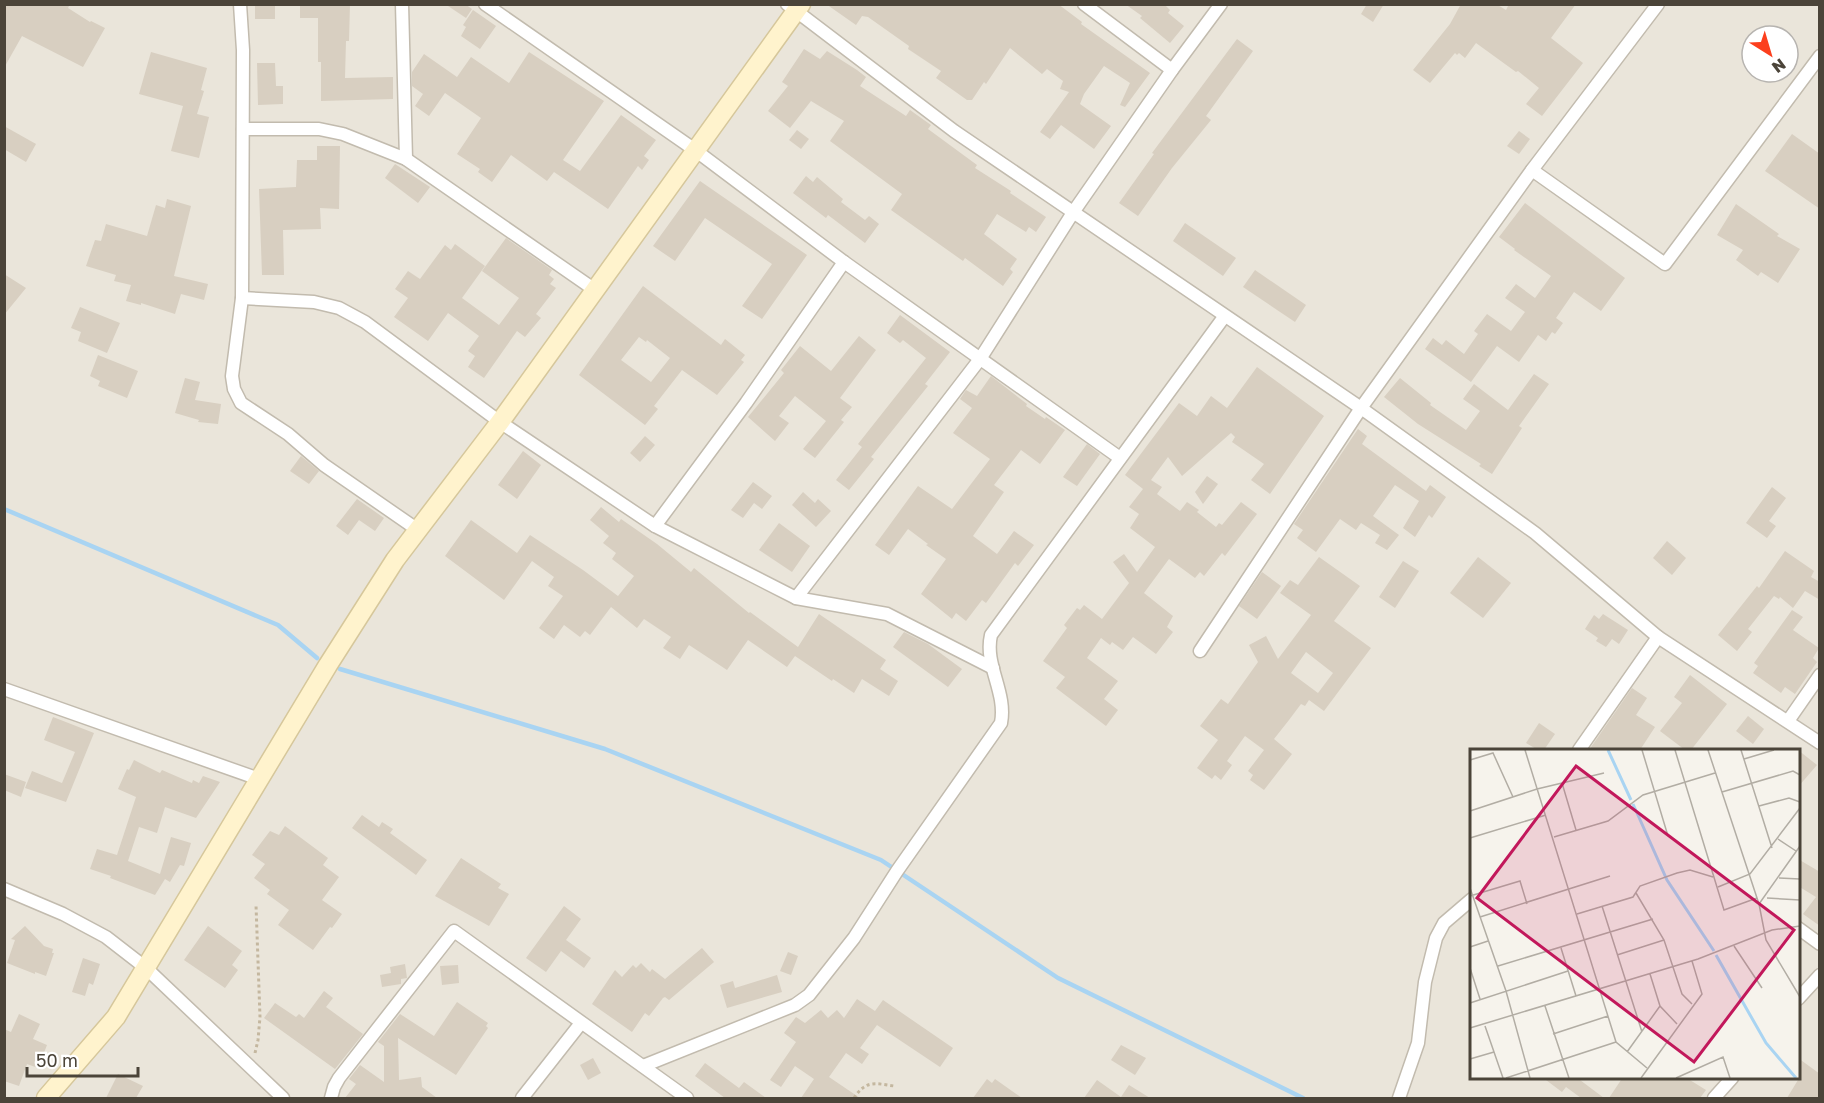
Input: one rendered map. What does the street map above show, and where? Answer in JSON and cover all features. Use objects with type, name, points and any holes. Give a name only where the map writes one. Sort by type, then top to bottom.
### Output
[{"type":"street","points":[[240,4],[243,50],[242,298],[232,376],[234,389],[241,403],[288,434],[324,465],[418,530]]},
{"type":"street","points":[[402,4],[406,159]]},
{"type":"street","points":[[485,4],[695,150],[844,262],[1120,458]]},
{"type":"street","points":[[1084,4],[1172,70]]},
{"type":"street","points":[[796,598],[980,359],[1074,211],[1221,4]]},
{"type":"street","points":[[1200,651],[1361,408],[1532,170],[1658,4]]},
{"type":"street","points":[[46,1098],[116,1017],[328,665],[395,560],[500,422],[795,7],[954,131],[1361,408],[1535,533],[1658,638],[1820,743]]},
{"type":"street","points":[[1532,170],[1665,264],[1820,56]]},
{"type":"street","points":[[243,129],[319,129],[343,134],[406,159],[595,290]]},
{"type":"street","points":[[655,526],[746,403],[844,262]]},
{"type":"street","points":[[242,298],[314,302],[339,308],[365,322],[500,422],[655,526],[796,598],[887,614],[993,668]]},
{"type":"street","points":[[643,1066],[795,1005],[809,995],[854,938],[897,871],[1001,723],[1003,710],[988,647],[991,635],[1224,316]]},
{"type":"street","points":[[1580,749],[1658,638]]},
{"type":"street","points":[[1788,721],[1820,675]]},
{"type":"street","points":[[4,689],[259,779]]},
{"type":"street","points":[[4,889],[63,914],[98,933],[146,968],[283,1098]]},
{"type":"street","points":[[1399,1098],[1418,1043],[1425,982],[1436,938],[1444,922],[1470,901]]},
{"type":"street","points":[[1800,929],[1820,944]]},
{"type":"street","points":[[331,1098],[339,1078],[454,931],[687,1098]]},
{"type":"street","points":[[1800,997],[1820,975]]},
{"type":"street","points":[[522,1098],[581,1023]]},
{"type":"street","points":[[1714,1098],[1730,1079]]},
{"type":"path","points":[[251,1068],[258,1040],[260,1017],[256,905]]},
{"type":"path","points":[[854,1098],[862,1087],[874,1083],[894,1086]]},
{"type":"shaded area","points":[[5,5],[1819,5],[1819,1098],[5,1098]]},
{"type":"building","points":[[4,4],[70,4],[68,8],[90,22],[105,28],[83,67],[22,36],[4,68]]},
{"type":"building","points":[[255,4],[275,4],[275,19],[255,19]]},
{"type":"building","points":[[300,4],[350,4],[345,78],[393,77],[393,99],[321,101],[318,18],[300,18]]},
{"type":"building","points":[[445,4],[465,4],[472,9],[466,18]]},
{"type":"building","points":[[826,4],[1058,4],[1082,22],[1081,24],[1150,73],[1125,107],[1120,105],[1130,83],[1104,66],[1084,94],[1080,104],[1111,126],[1094,149],[1061,125],[1050,139],[1040,132],[1069,92],[1060,89],[1063,81],[1047,69],[1042,74],[1010,48],[986,84],[984,82],[972,100],[967,100],[936,78],[941,71],[908,49],[909,46],[868,17],[862,16],[856,25]]},
{"type":"building","points":[[1125,4],[1164,4],[1170,10],[1168,13],[1184,26],[1170,43],[1140,18],[1142,16]]},
{"type":"building","points":[[1367,4],[1384,4],[1373,22],[1361,14]]},
{"type":"building","points":[[1461,4],[1496,4],[1506,10],[1509,4],[1576,4],[1551,38],[1583,63],[1542,116],[1526,104],[1539,88],[1476,43],[1465,58],[1455,53],[1430,83],[1413,70],[1450,24]]},
{"type":"building","points":[[473,10],[496,26],[480,49],[461,36],[466,27],[463,25]]},
{"type":"building","points":[[1237,39],[1253,51],[1206,116],[1211,120],[1172,168],[1138,216],[1119,203],[1154,154],[1152,153]]},
{"type":"building","points":[[804,49],[820,59],[827,51],[857,70],[866,77],[860,86],[906,116],[910,110],[931,125],[928,129],[977,165],[975,168],[1046,217],[1036,232],[1029,227],[1026,232],[997,214],[984,234],[1017,259],[1010,269],[1013,272],[1003,286],[965,258],[963,261],[891,210],[902,194],[830,141],[844,121],[811,101],[790,128],[768,111],[788,86],[782,82]]},
{"type":"building","points":[[151,52],[207,68],[201,90],[204,91],[197,114],[209,117],[199,158],[171,151],[183,106],[139,94]]},
{"type":"building","points":[[529,52],[604,101],[563,160],[580,171],[621,115],[656,140],[644,156],[649,160],[642,170],[638,166],[608,209],[554,172],[547,181],[511,155],[492,182],[478,172],[480,169],[457,154],[481,118],[445,93],[429,116],[415,106],[423,94],[412,86],[412,72],[424,54],[457,77],[471,57],[509,83]]},
{"type":"building","points":[[257,63],[275,63],[276,86],[283,86],[283,104],[258,105]]},
{"type":"building","points":[[4,126],[36,144],[26,162],[4,149]]},
{"type":"building","points":[[797,130],[809,139],[801,149],[789,140]]},
{"type":"building","points":[[1519,131],[1530,139],[1519,154],[1507,146]]},
{"type":"building","points":[[1792,134],[1820,154],[1820,209],[1765,171]]},
{"type":"building","points":[[317,146],[340,146],[339,209],[320,208],[321,229],[283,230],[284,275],[262,275],[259,189],[296,187],[297,160],[317,160]]},
{"type":"building","points":[[395,164],[430,187],[418,203],[385,178]]},
{"type":"building","points":[[806,176],[813,182],[817,177],[843,199],[841,202],[865,220],[869,216],[879,224],[865,243],[828,215],[826,218],[793,193]]},
{"type":"building","points":[[700,181],[807,255],[762,319],[742,306],[772,264],[705,218],[675,261],[653,246]]},
{"type":"building","points":[[167,199],[191,206],[174,276],[208,284],[204,300],[181,294],[175,314],[141,303],[141,305],[126,301],[131,285],[114,281],[116,275],[86,266],[95,240],[101,241],[106,224],[147,236],[156,205],[165,208]]},
{"type":"building","points":[[1525,203],[1625,278],[1601,311],[1574,292],[1556,318],[1563,323],[1555,334],[1552,332],[1546,341],[1538,335],[1519,362],[1497,346],[1471,382],[1425,349],[1433,338],[1442,345],[1446,340],[1464,354],[1478,334],[1474,331],[1487,314],[1511,331],[1525,312],[1505,298],[1516,284],[1535,298],[1551,276],[1499,237]]},
{"type":"building","points":[[1736,204],[1779,234],[1777,236],[1800,249],[1778,283],[1761,272],[1758,276],[1736,260],[1743,250],[1717,235]]},
{"type":"building","points":[[1185,223],[1236,258],[1223,276],[1173,241]]},
{"type":"building","points":[[506,238],[552,270],[549,275],[554,279],[550,284],[556,288],[536,314],[541,318],[525,337],[517,331],[484,378],[468,367],[475,356],[468,351],[479,336],[448,313],[428,341],[394,317],[408,298],[395,289],[408,271],[420,279],[445,245],[451,250],[455,244],[485,266],[462,298],[499,325],[519,298],[482,271]]},
{"type":"building","points":[[1255,270],[1306,305],[1295,322],[1243,287]]},
{"type":"building","points":[[4,274],[26,288],[4,315]]},
{"type":"building","points":[[643,286],[721,345],[725,339],[745,355],[741,360],[744,362],[717,395],[682,370],[654,406],[658,409],[645,425],[579,375]],"holes":[[[639,337],[646,342],[647,340],[670,358],[651,382],[621,360]]]},
{"type":"building","points":[[80,307],[120,323],[107,353],[78,341],[81,332],[71,328]]},
{"type":"building","points":[[900,315],[950,352],[925,384],[928,386],[871,457],[874,459],[849,490],[836,480],[862,447],[858,444],[926,358],[903,340],[900,343],[887,333]]},
{"type":"building","points":[[859,336],[876,350],[840,398],[852,407],[841,420],[844,422],[815,458],[803,449],[826,421],[795,396],[779,416],[789,423],[775,441],[748,417],[784,373],[781,370],[800,346],[831,371]]},
{"type":"building","points":[[98,355],[138,371],[127,398],[98,386],[100,381],[90,376]]},
{"type":"building","points":[[1257,367],[1324,416],[1270,494],[1251,480],[1264,464],[1232,442],[1235,437],[1231,433],[1182,476],[1168,457],[1151,480],[1162,487],[1157,494],[1180,511],[1187,502],[1216,527],[1219,523],[1222,525],[1241,502],[1257,514],[1225,556],[1222,553],[1204,576],[1200,572],[1195,578],[1169,559],[1144,593],[1173,616],[1167,627],[1173,632],[1156,654],[1133,637],[1123,650],[1112,642],[1110,645],[1101,638],[1087,658],[1118,681],[1104,699],[1118,710],[1106,726],[1056,688],[1065,677],[1043,661],[1067,628],[1064,625],[1077,608],[1080,610],[1084,605],[1102,619],[1129,583],[1113,562],[1124,554],[1137,572],[1155,547],[1130,528],[1139,514],[1129,507],[1143,489],[1125,475],[1179,403],[1197,416],[1211,396],[1227,408]]},
{"type":"building","points":[[1534,374],[1549,384],[1519,426],[1522,428],[1492,474],[1479,466],[1481,464],[1418,424],[1384,397],[1400,378],[1431,403],[1430,405],[1466,430],[1480,411],[1463,399],[1474,384],[1508,410]]},
{"type":"building","points":[[991,376],[1027,404],[1026,406],[1065,430],[1040,464],[1021,450],[994,485],[1004,492],[973,536],[997,554],[1014,531],[1034,545],[1018,566],[1015,563],[986,603],[982,600],[966,621],[956,613],[952,619],[921,594],[946,559],[908,529],[889,555],[875,545],[918,486],[952,509],[990,459],[953,433],[972,408],[960,399],[966,390],[977,396]]},
{"type":"building","points":[[185,378],[200,382],[195,400],[221,404],[218,424],[198,422],[199,420],[175,413]]},
{"type":"building","points":[[1358,429],[1367,436],[1362,444],[1426,491],[1430,485],[1446,497],[1432,518],[1429,515],[1415,537],[1403,528],[1419,501],[1395,485],[1373,516],[1399,535],[1387,550],[1375,543],[1380,535],[1361,523],[1356,530],[1340,519],[1316,552],[1297,538],[1303,530],[1294,524]]},
{"type":"building","points":[[645,436],[655,445],[640,462],[630,453]]},
{"type":"building","points":[[1087,444],[1100,454],[1077,486],[1063,477]]},
{"type":"building","points":[[523,451],[541,465],[517,499],[498,485]]},
{"type":"building","points":[[301,456],[319,471],[309,484],[290,471]]},
{"type":"building","points":[[1207,476],[1218,484],[1203,504],[1195,492]]},
{"type":"building","points":[[753,482],[772,496],[762,509],[754,503],[743,518],[731,510]]},
{"type":"building","points":[[1772,487],[1786,498],[1769,521],[1776,526],[1767,538],[1746,523]]},
{"type":"building","points":[[803,492],[815,503],[818,499],[831,511],[816,527],[792,505]]},
{"type":"building","points":[[357,499],[384,518],[375,531],[359,520],[348,535],[336,526]]},
{"type":"building","points":[[601,507],[619,522],[621,519],[657,544],[691,572],[694,568],[749,613],[798,647],[819,614],[886,660],[880,669],[898,681],[889,696],[862,679],[854,693],[795,656],[787,667],[748,640],[727,670],[689,645],[680,659],[663,648],[671,637],[644,619],[637,628],[611,607],[590,635],[585,631],[580,637],[564,625],[554,639],[539,628],[563,596],[548,586],[554,577],[532,561],[504,600],[445,556],[471,520],[517,553],[530,535],[618,596],[634,576],[612,559],[616,553],[603,543],[609,536],[590,520]]},
{"type":"building","points":[[779,523],[810,546],[792,572],[759,550]]},
{"type":"building","points":[[1667,541],[1686,558],[1672,575],[1653,558]]},
{"type":"building","points":[[1785,551],[1814,571],[1811,577],[1820,582],[1820,600],[1805,591],[1793,608],[1780,597],[1779,599],[1774,596],[1748,629],[1752,632],[1737,651],[1718,635],[1757,586],[1759,588]]},
{"type":"building","points":[[1319,557],[1360,586],[1334,621],[1371,648],[1324,711],[1309,700],[1305,706],[1301,704],[1274,739],[1292,754],[1264,790],[1250,780],[1253,775],[1248,771],[1264,750],[1245,736],[1227,761],[1232,765],[1221,780],[1215,775],[1212,779],[1197,768],[1218,740],[1200,726],[1221,699],[1228,704],[1258,662],[1249,645],[1266,636],[1278,659],[1311,615],[1280,593],[1290,580],[1298,585]],"holes":[[[1306,652],[1333,673],[1318,693],[1291,673]]]},
{"type":"building","points":[[1478,557],[1511,583],[1483,618],[1450,593]]},
{"type":"building","points":[[1403,561],[1419,571],[1395,608],[1379,597]]},
{"type":"building","points":[[1262,572],[1281,586],[1257,619],[1239,606]]},
{"type":"building","points":[[1792,610],[1803,617],[1793,630],[1819,648],[1813,658],[1817,662],[1795,694],[1785,687],[1781,693],[1753,673],[1758,666],[1754,663]]},
{"type":"building","points":[[1603,614],[1628,630],[1619,644],[1612,639],[1606,647],[1596,641],[1598,638],[1585,629],[1594,615],[1599,619]]},
{"type":"building","points":[[904,632],[928,644],[962,669],[948,687],[893,647]]},
{"type":"building","points":[[1690,675],[1727,704],[1692,749],[1684,749],[1660,731],[1682,703],[1674,697]]},
{"type":"building","points":[[1632,688],[1647,698],[1636,715],[1655,727],[1641,749],[1590,749]]},
{"type":"building","points":[[1748,716],[1764,729],[1753,744],[1736,731]]},
{"type":"building","points":[[53,717],[94,733],[66,802],[25,788],[32,771],[62,783],[75,752],[44,740]]},
{"type":"building","points":[[1539,723],[1555,734],[1545,749],[1536,749],[1526,743]]},
{"type":"building","points":[[1800,752],[1817,765],[1800,785]]},
{"type":"building","points":[[134,760],[160,773],[162,770],[192,783],[193,780],[199,783],[203,776],[220,782],[196,818],[165,807],[157,833],[139,827],[128,861],[160,874],[171,837],[191,843],[184,866],[180,865],[170,882],[165,879],[155,895],[90,869],[97,849],[117,855],[136,797],[118,789]]},
{"type":"building","points":[[4,774],[26,782],[21,797],[4,790]]},
{"type":"building","points":[[362,815],[379,827],[382,822],[393,829],[390,833],[427,860],[416,875],[352,828]]},
{"type":"building","points":[[285,826],[328,858],[323,865],[339,877],[322,900],[342,914],[313,950],[278,925],[289,910],[267,894],[270,890],[254,878],[265,864],[252,855],[270,831],[279,835]]},
{"type":"building","points":[[461,858],[501,884],[498,888],[509,894],[489,926],[435,896]]},
{"type":"building","points":[[1800,860],[1820,872],[1820,926],[1803,914],[1816,897],[1800,887]]},
{"type":"building","points":[[564,906],[581,919],[566,940],[591,958],[584,968],[561,951],[546,972],[526,958]]},
{"type":"building","points":[[25,926],[44,946],[53,949],[52,953],[54,953],[46,976],[7,963],[15,940],[11,939]]},
{"type":"building","points":[[208,926],[242,951],[232,965],[238,970],[225,988],[184,960]]},
{"type":"building","points":[[702,948],[714,962],[669,1000],[663,998],[649,1016],[645,1013],[632,1032],[592,1004],[615,970],[622,977],[633,965],[636,968],[641,963],[650,972],[652,969],[665,979]]},
{"type":"building","points":[[788,952],[798,956],[791,975],[780,971]]},
{"type":"building","points":[[83,958],[100,964],[93,985],[89,983],[85,996],[72,992]]},
{"type":"building","points":[[405,964],[407,978],[401,979],[401,984],[382,987],[380,975],[391,973],[390,967]]},
{"type":"building","points":[[458,965],[459,983],[442,985],[440,966]]},
{"type":"building","points":[[777,975],[782,992],[727,1008],[720,985],[733,981],[735,988]]},
{"type":"building","points":[[324,991],[333,998],[326,1007],[363,1034],[335,1069],[264,1018],[275,1003],[296,1017],[299,1014],[304,1018]]},
{"type":"building","points":[[857,999],[875,1011],[883,1000],[953,1048],[940,1067],[877,1025],[860,1048],[869,1054],[862,1064],[846,1053],[829,1077],[860,1098],[801,1098],[814,1079],[795,1066],[781,1087],[770,1080],[796,1042],[784,1033],[796,1017],[805,1023],[821,1010],[828,1018],[837,1010],[844,1018]]},
{"type":"building","points":[[457,1002],[488,1023],[486,1026],[488,1028],[456,1075],[398,1038],[399,1080],[421,1077],[422,1087],[437,1098],[345,1098],[356,1084],[349,1079],[360,1065],[384,1082],[384,1046],[378,1042],[400,1014],[434,1036]]},
{"type":"building","points":[[19,1014],[40,1024],[33,1039],[47,1045],[38,1068],[27,1064],[19,1086],[4,1081],[4,1029],[11,1032]]},
{"type":"building","points":[[1121,1045],[1146,1058],[1135,1075],[1111,1060]]},
{"type":"building","points":[[593,1058],[601,1073],[588,1080],[580,1065]]},
{"type":"building","points":[[1800,1059],[1820,1074],[1820,1098],[1787,1098],[1800,1079]]},
{"type":"building","points":[[705,1063],[739,1088],[744,1082],[766,1098],[725,1098],[695,1076]]},
{"type":"building","points":[[118,1074],[143,1086],[136,1098],[106,1098]]},
{"type":"building","points":[[987,1079],[992,1083],[995,1079],[1022,1098],[973,1098]]},
{"type":"building","points":[[1545,1079],[1579,1079],[1604,1098],[1581,1098],[1566,1087],[1562,1092]]},
{"type":"building","points":[[1622,1079],[1688,1079],[1706,1090],[1700,1098],[1609,1098]]},
{"type":"building","points":[[1097,1080],[1121,1097],[1129,1085],[1150,1098],[1084,1098]]},
{"type":"waterway","points":[[4,509],[278,625],[317,658]]},
{"type":"waterway","points":[[340,669],[605,749],[881,860],[1058,978],[1303,1098]]}]
